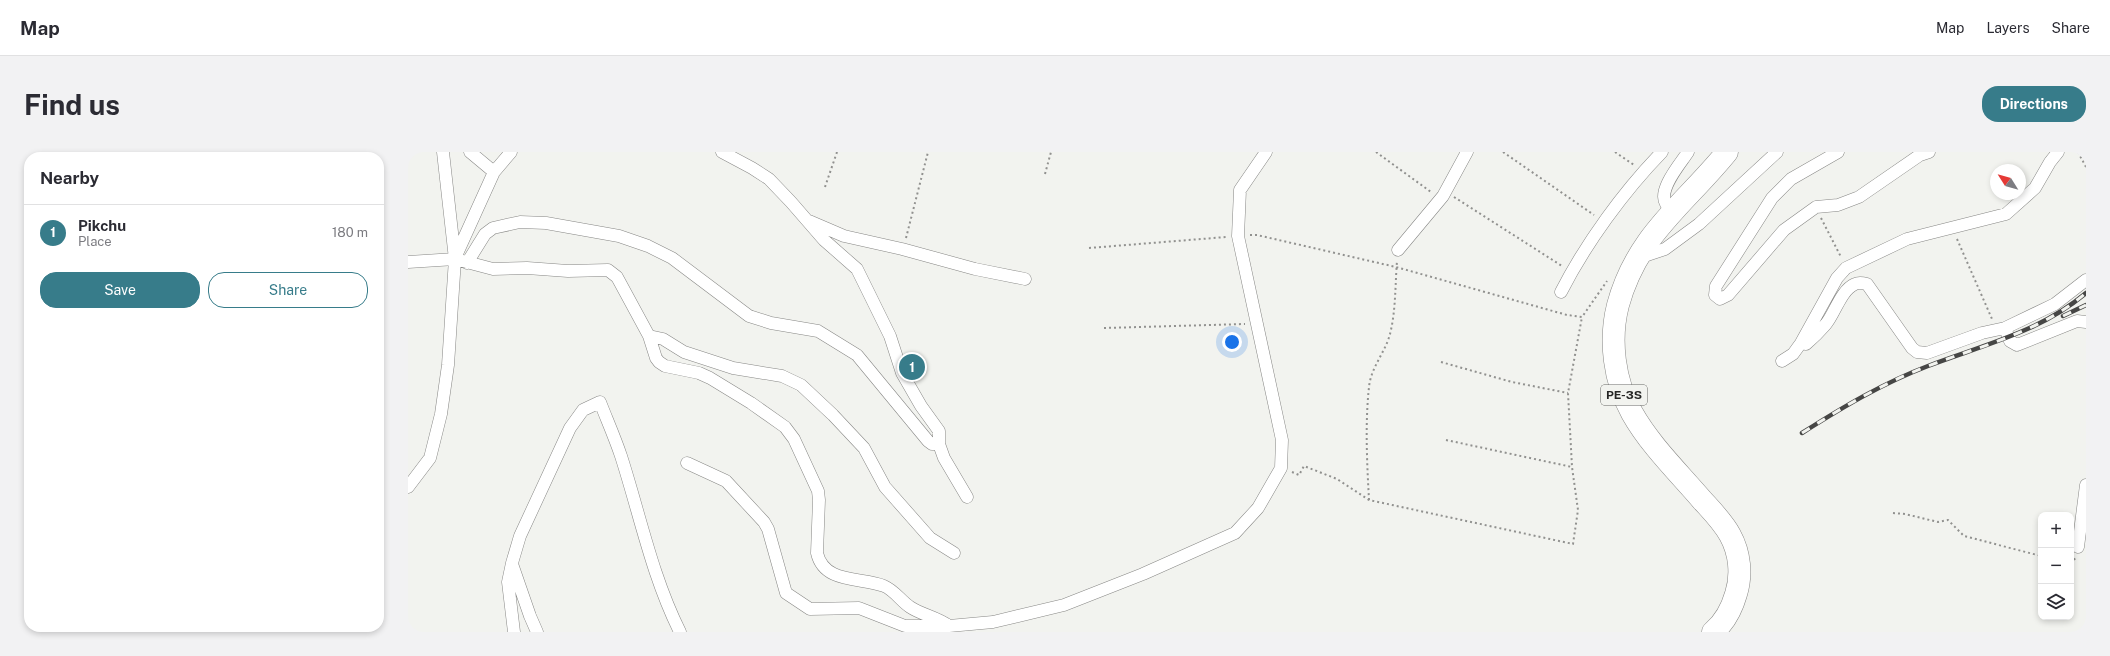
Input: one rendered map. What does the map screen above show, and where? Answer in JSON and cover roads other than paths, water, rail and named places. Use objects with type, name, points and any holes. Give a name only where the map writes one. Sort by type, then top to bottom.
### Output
[{"type":"highway","name":"PE-3S","points":[[1713,632],[1731,609],[1738,590],[1739,570],[1736,548],[1721,520],[1647,436],[1628,406],[1618,379],[1614,344],[1618,306],[1626,280],[1635,259],[1649,238],[1673,210],[1727,152]]},
{"type":"street","points":[[408,487],[430,458],[442,414],[448,365],[454,259],[443,152]]},
{"type":"street","points":[[470,152],[494,172]]},
{"type":"street","points":[[454,259],[494,172],[511,152]]},
{"type":"street","points":[[722,152],[769,179],[824,240],[860,273],[890,336],[902,373],[921,406],[939,431],[939,444],[944,458],[967,497]]},
{"type":"street","points":[[687,463],[726,481],[764,522],[768,529],[786,593],[804,607],[810,609],[859,608],[905,626],[949,626],[993,622],[1064,605],[1143,574],[1235,533],[1258,508],[1282,468],[1282,440],[1238,236],[1240,190],[1266,152]]},
{"type":"street","points":[[1398,250],[1443,196],[1467,152]]},
{"type":"street","points":[[1561,292],[1571,272],[1605,222],[1643,171],[1662,152]]},
{"type":"street","points":[[1673,210],[1666,204],[1664,196],[1668,182],[1688,152]]},
{"type":"street","points":[[1635,259],[1665,249],[1699,224],[1777,152]]},
{"type":"street","points":[[1838,152],[1791,179],[1772,198],[1716,286],[1715,295],[1720,299],[1728,296],[1784,230],[1816,207],[1838,205],[1859,197],[1920,156],[1929,152]]},
{"type":"street","points":[[1782,361],[1793,354],[1801,343],[1837,278],[1846,268],[1907,239],[2006,214],[2035,188],[2050,162],[2058,152]]},
{"type":"street","points":[[806,220],[844,236],[902,249],[975,269],[1025,279]]},
{"type":"street","points":[[467,263],[485,234],[493,228],[520,222],[546,223],[619,236],[648,246],[672,258],[749,316],[771,323],[818,331],[857,354],[928,441],[932,444],[939,444]]},
{"type":"street","points":[[408,262],[454,259],[493,269],[527,268],[568,271],[608,270],[617,277],[649,336],[656,358],[659,362],[665,366],[699,373],[710,378],[751,403],[788,431],[818,491],[817,553],[818,559],[824,567],[844,578],[883,586],[912,608],[937,618],[949,626]]},
{"type":"street","points":[[1801,343],[1806,344],[1826,323],[1845,294],[1854,284],[1862,282],[1867,284],[1912,348],[1917,352],[1926,353],[1982,333],[2001,329],[2055,304],[2086,280]]},
{"type":"street","points":[[2001,329],[2010,341],[2017,345],[2077,321],[2086,322]]},
{"type":"street","points":[[649,336],[663,339],[684,352],[733,368],[782,376],[800,385],[833,415],[864,448],[885,487],[930,538],[954,553]]},
{"type":"street","points":[[514,632],[508,587],[512,563],[520,536],[570,428],[583,410],[600,402],[621,455],[645,538],[670,611],[680,632]]},
{"type":"street","points":[[2078,547],[2086,485]]},
{"type":"street","points":[[512,563],[537,632]]},
{"type":"railway","points":[[1802,433],[1848,405],[1895,380],[1928,366],[2030,328],[2050,318],[2086,293]]},
{"type":"railway","points":[[2063,316],[2086,305]]},
{"type":"place","name":"Pikchu","points":[[912,367]]}]
